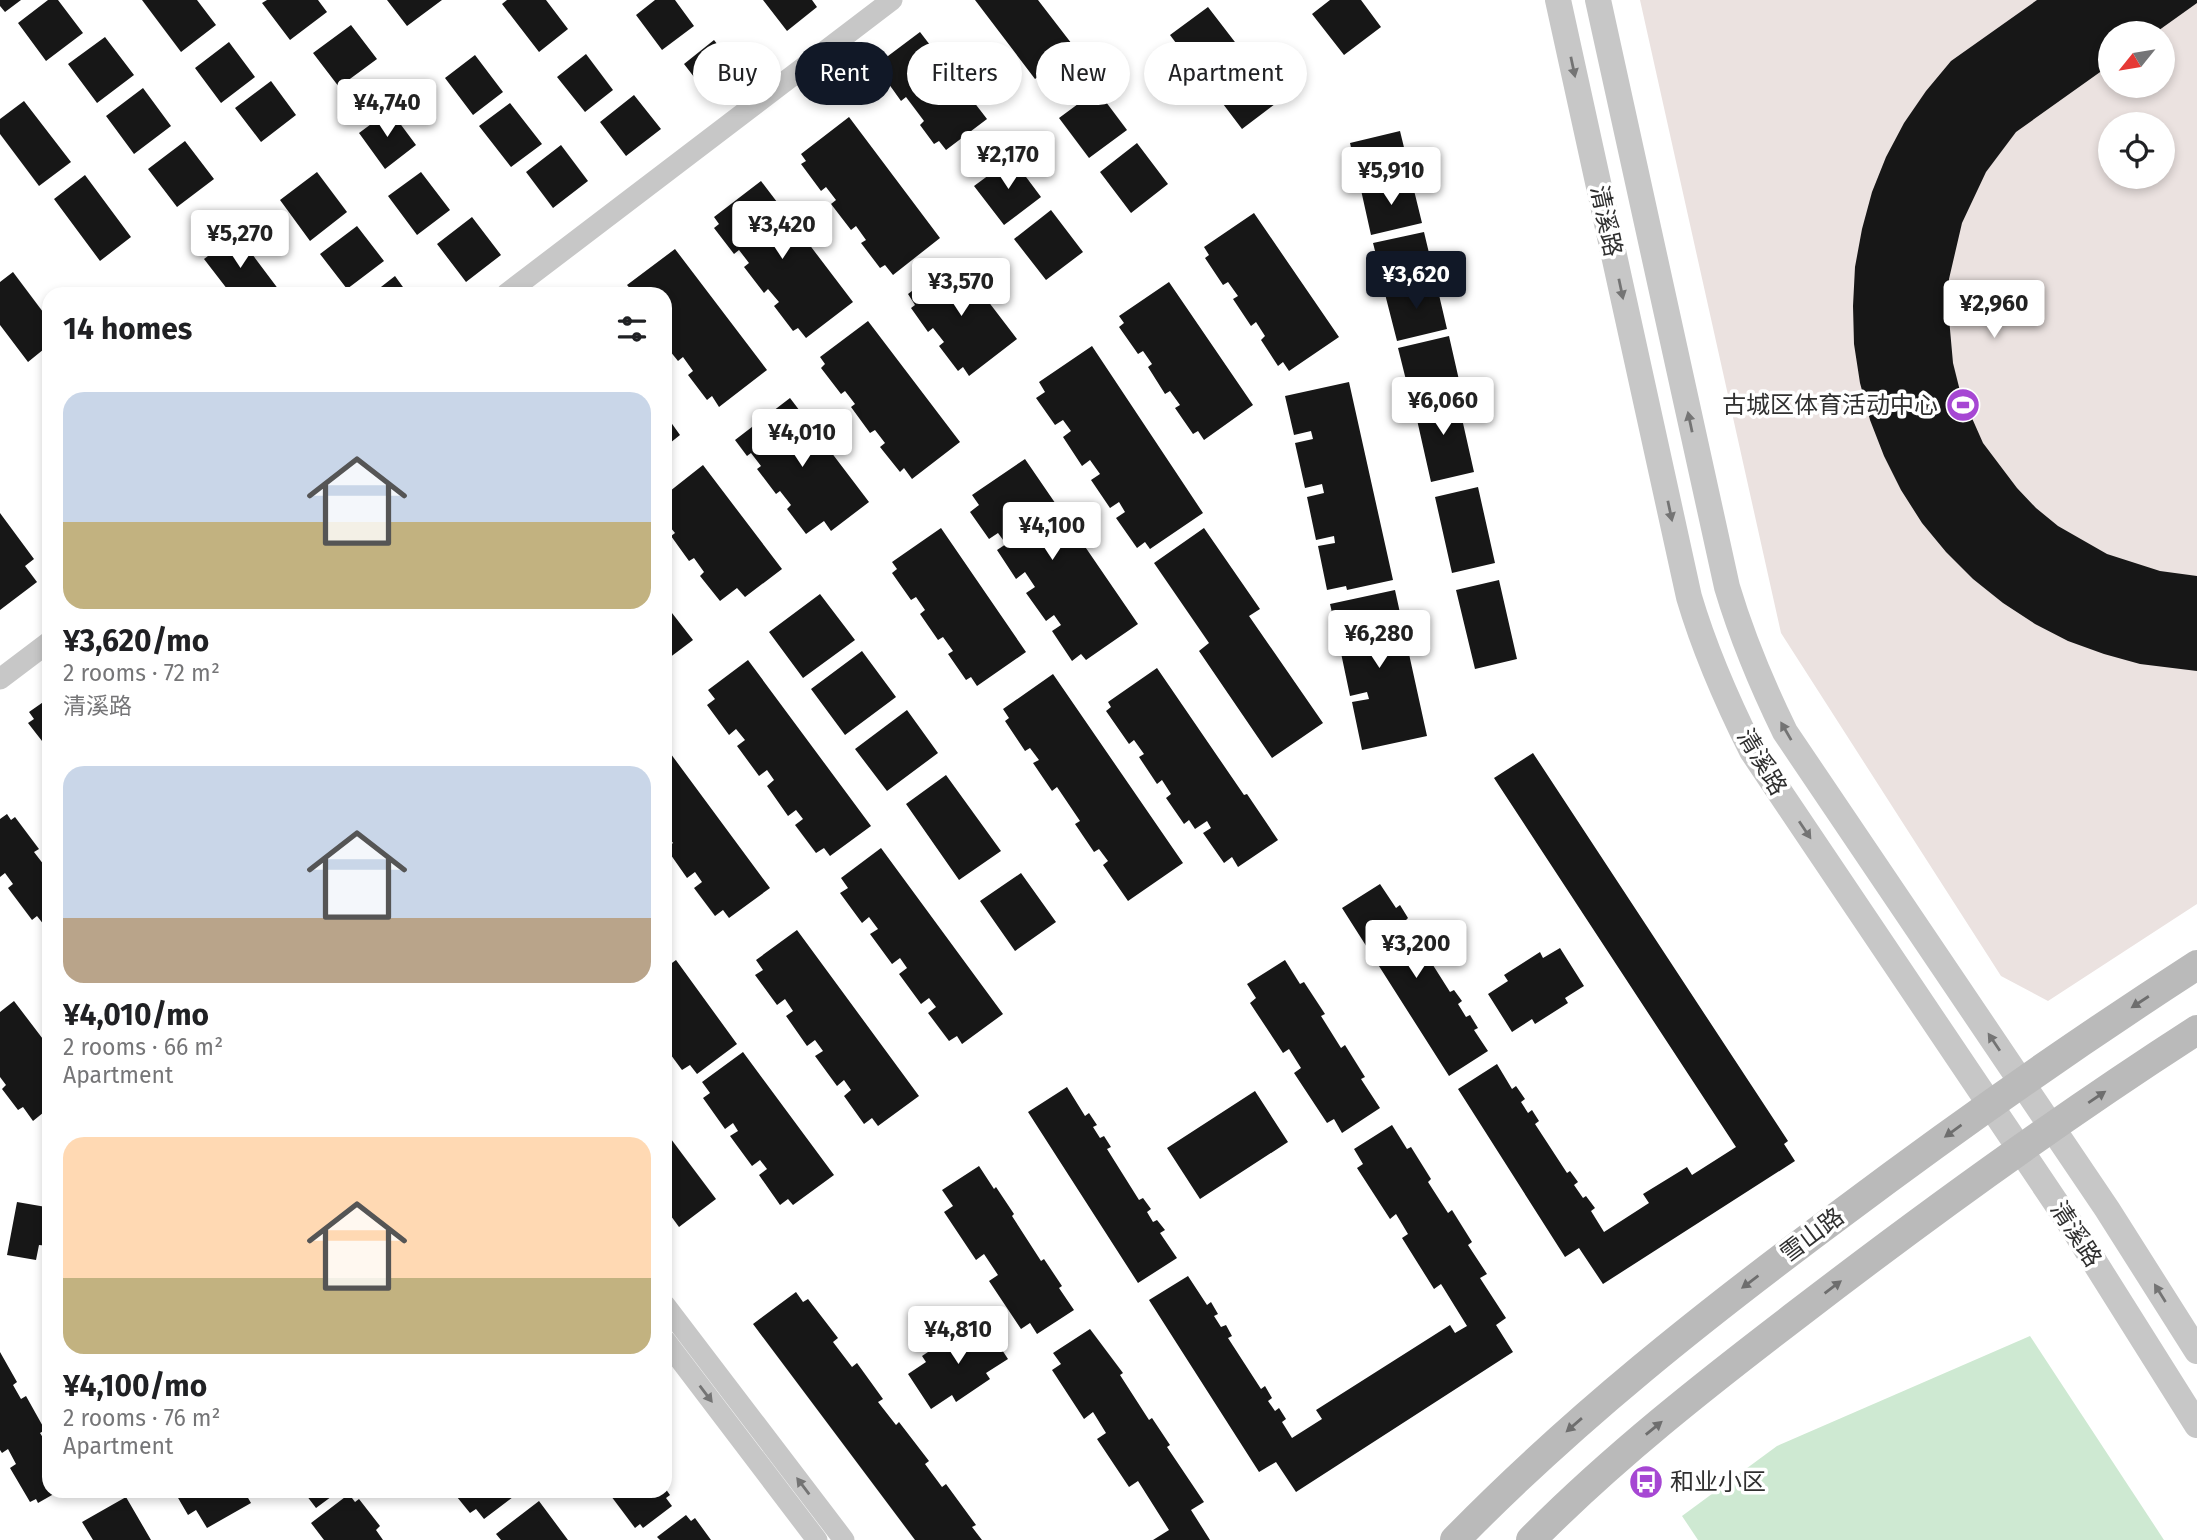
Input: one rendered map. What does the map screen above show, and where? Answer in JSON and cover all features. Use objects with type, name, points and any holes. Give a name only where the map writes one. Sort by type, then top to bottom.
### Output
[{"type":"main road","name":"雪山路","points":[[1455,1540],[1552,1444],[1660,1353],[1796,1247],[1990,1105],[2197,965]]},
{"type":"main road","points":[[1531,1540],[1589,1485],[1703,1388],[1839,1282],[2052,1128],[2197,1030]]},
{"type":"street","points":[[515,287],[892,0]]},
{"type":"street","name":"清溪路","points":[[1558,0],[1689,597],[1715,672],[1752,751],[2075,1231],[2197,1425]]},
{"type":"street","name":"清溪路","points":[[1598,0],[1727,587],[1751,657],[1785,732],[2107,1209],[2197,1351]]},
{"type":"street","points":[[0,679],[42,647]]},
{"type":"street","points":[[672,1314],[844,1540]]},
{"type":"street","points":[[672,1349],[817,1540]]},
{"type":"shaded area","name":"古城区体育活动中心","points":[[1640,0],[2197,0],[2197,904],[2048,1001],[2001,976],[1781,633]]},
{"type":"shaded area","points":[[2030,1336],[2164,1540],[1698,1540],[1682,1516],[1777,1446]]},
{"type":"building","points":[[0,0],[21,0],[5,12],[0,6]]},
{"type":"building","points":[[48,0],[58,0],[83,33],[46,61],[18,23]]},
{"type":"building","points":[[142,0],[197,0],[216,25],[181,52]]},
{"type":"building","points":[[267,0],[318,0],[327,12],[290,40],[262,3]]},
{"type":"building","points":[[387,0],[442,0],[407,26]]},
{"type":"building","points":[[507,0],[546,0],[568,29],[539,52],[502,4]]},
{"type":"building","points":[[655,0],[675,0],[694,26],[662,50],[636,15]]},
{"type":"building","points":[[763,0],[812,0],[817,7],[787,31]]},
{"type":"building","points":[[975,0],[1038,0],[1070,42],[1036,42],[1035,79],[1022,62],[1022,42],[1007,42]]},
{"type":"building","points":[[1330,0],[1361,0],[1381,27],[1344,55],[1312,14]]},
{"type":"building","points":[[2037,0],[2197,0],[2197,3],[2172,21],[2098,21],[2098,74],[2016,132],[1986,172],[1962,223],[1949,279],[1948,307],[1953,363],[1960,391],[1983,443],[2017,488],[2058,526],[2107,554],[2160,571],[2197,576],[2197,671],[2140,664],[2104,654],[2068,641],[2003,603],[1973,579],[1922,523],[1884,456],[1860,383],[1854,344],[1855,267],[1872,192],[1886,157],[1904,123],[1951,61]]},
{"type":"building","points":[[1208,7],[1235,42],[1175,42],[1170,35]]},
{"type":"building","points":[[351,25],[377,59],[339,87],[313,53]]},
{"type":"building","points":[[920,32],[928,42],[907,42],[907,98],[901,101],[893,90],[893,52]]},
{"type":"building","points":[[105,37],[134,75],[97,103],[68,64]]},
{"type":"building","points":[[229,42],[255,77],[221,103],[195,68]]},
{"type":"building","points":[[586,54],[613,90],[585,112],[557,77]]},
{"type":"building","points":[[475,55],[503,92],[473,115],[445,78]]},
{"type":"building","points":[[693,57],[693,76],[684,64]]},
{"type":"building","points":[[271,81],[296,115],[261,142],[235,108]]},
{"type":"building","points":[[143,88],[171,126],[134,154],[106,116]]},
{"type":"building","points":[[634,95],[661,129],[626,156],[600,122]]},
{"type":"building","points":[[24,101],[71,162],[39,186],[0,134],[0,119]]},
{"type":"building","points":[[510,103],[542,144],[511,167],[479,126]]},
{"type":"building","points":[[912,105],[976,105],[987,119],[946,150],[939,141],[934,144],[920,125],[924,121]]},
{"type":"building","points":[[1077,105],[1108,105],[1127,130],[1089,158],[1059,118]]},
{"type":"building","points":[[1224,105],[1274,105],[1242,129]]},
{"type":"building","points":[[390,110],[416,145],[385,169],[359,133]]},
{"type":"building","points":[[849,117],[940,238],[893,275],[885,265],[880,268],[861,243],[866,240],[856,226],[851,230],[831,204],[836,200],[826,187],[821,191],[801,164],[806,161],[801,154]]},
{"type":"building","points":[[1400,131],[1410,172],[1359,184],[1350,143]]},
{"type":"building","points":[[185,141],[214,179],[177,207],[148,169]]},
{"type":"building","points":[[1137,143],[1168,184],[1131,213],[1100,172]]},
{"type":"building","points":[[561,145],[588,181],[553,208],[526,172]]},
{"type":"building","points":[[1012,158],[1041,197],[1004,225],[974,186]]},
{"type":"building","points":[[317,172],[347,212],[310,241],[280,200]]},
{"type":"building","points":[[421,172],[450,210],[417,235],[388,196]]},
{"type":"building","points":[[85,175],[131,237],[100,261],[54,199]]},
{"type":"building","points":[[1411,178],[1422,223],[1371,235],[1361,190]]},
{"type":"building","points":[[761,181],[853,302],[806,338],[798,328],[793,331],[774,306],[779,302],[768,289],[764,293],[744,267],[749,263],[739,250],[734,254],[714,228],[719,224],[714,217]]},
{"type":"building","points":[[1051,210],[1083,252],[1046,280],[1014,239]]},
{"type":"building","points":[[1254,213],[1339,337],[1289,371],[1283,362],[1278,366],[1261,340],[1265,336],[1256,322],[1251,326],[1233,299],[1238,296],[1228,282],[1223,285],[1205,258],[1209,255],[1204,247]]},
{"type":"building","points":[[472,217],[501,255],[466,282],[437,244]]},
{"type":"building","points":[[357,226],[384,261],[350,287],[345,287],[320,254]]},
{"type":"building","points":[[1424,232],[1434,274],[1384,286],[1373,243]]},
{"type":"building","points":[[237,234],[277,287],[226,287],[204,259]]},
{"type":"building","points":[[675,249],[767,370],[719,407],[712,396],[707,400],[688,375],[693,371],[683,357],[678,361],[672,354],[672,287],[627,285]]},
{"type":"building","points":[[955,258],[1017,339],[969,376],[963,367],[958,371],[939,346],[944,342],[933,328],[928,332],[911,308],[915,305],[908,294]]},
{"type":"building","points":[[13,272],[42,311],[42,351],[28,362],[0,325],[0,282]]},
{"type":"building","points":[[395,276],[403,287],[381,287]]},
{"type":"building","points":[[1169,282],[1253,405],[1204,440],[1198,431],[1193,434],[1175,408],[1180,405],[1170,391],[1165,394],[1148,367],[1152,364],[1143,351],[1138,354],[1119,327],[1124,323],[1119,316]]},
{"type":"building","points":[[1436,282],[1447,329],[1397,341],[1385,294]]},
{"type":"building","points":[[868,321],[960,442],[912,479],[904,468],[900,472],[880,447],[885,443],[875,430],[870,433],[851,407],[855,404],[845,391],[841,394],[821,368],[825,364],[820,357]]},
{"type":"building","points":[[1449,336],[1459,380],[1409,392],[1398,348]]},
{"type":"building","points":[[1092,346],[1203,513],[1150,549],[1145,542],[1137,548],[1116,518],[1125,512],[1119,502],[1110,508],[1091,480],[1100,474],[1090,460],[1082,466],[1063,437],[1071,431],[1063,420],[1055,425],[1036,398],[1045,392],[1039,382]]},
{"type":"building","points":[[1349,382],[1393,580],[1347,590],[1346,586],[1327,590],[1318,546],[1335,543],[1334,536],[1316,540],[1307,497],[1324,493],[1322,484],[1305,488],[1295,443],[1313,439],[1311,431],[1294,435],[1285,396]]},
{"type":"building","points":[[1456,392],[1474,472],[1431,482],[1413,402]]},
{"type":"building","points":[[790,398],[869,502],[831,531],[824,521],[806,534],[787,509],[791,505],[780,491],[776,494],[757,469],[761,466],[751,453],[747,456],[735,440]]},
{"type":"building","points":[[672,424],[680,435],[672,441]]},
{"type":"building","points":[[1025,459],[1138,624],[1086,660],[1081,654],[1072,661],[1052,631],[1061,625],[1054,615],[1046,621],[1026,593],[1035,587],[1025,572],[1016,579],[997,550],[1006,544],[998,533],[989,539],[970,512],[979,505],[972,495]]},
{"type":"building","points":[[703,465],[782,569],[745,597],[737,588],[720,601],[700,576],[704,572],[694,558],[689,561],[672,537],[675,533],[672,529],[672,489]]},
{"type":"building","points":[[1478,487],[1495,563],[1452,573],[1435,497]]},
{"type":"building","points":[[0,513],[34,559],[25,566],[37,582],[0,610]]},
{"type":"building","points":[[941,528],[1026,652],[977,686],[971,677],[966,680],[948,654],[953,651],[943,637],[938,640],[920,614],[925,610],[916,597],[911,600],[892,573],[897,569],[892,562]]},
{"type":"building","points":[[1204,528],[1260,609],[1249,616],[1323,723],[1272,758],[1199,651],[1209,643],[1154,563]]},
{"type":"building","points":[[1499,580],[1517,659],[1475,669],[1456,590]]},
{"type":"building","points":[[1395,590],[1427,736],[1362,750],[1352,702],[1369,699],[1367,692],[1350,696],[1341,653],[1358,650],[1357,643],[1340,647],[1330,604]]},
{"type":"building","points":[[820,594],[855,640],[803,678],[769,632]]},
{"type":"building","points":[[672,613],[693,640],[672,656]]},
{"type":"building","points":[[862,651],[896,697],[845,735],[811,689]]},
{"type":"building","points":[[748,660],[871,826],[830,856],[824,848],[816,853],[795,825],[803,819],[796,810],[788,816],[767,786],[774,780],[767,770],[759,776],[737,746],[745,740],[736,729],[729,735],[707,705],[715,699],[708,690]]},
{"type":"building","points":[[1157,668],[1278,840],[1238,867],[1232,857],[1224,863],[1203,833],[1211,828],[1207,821],[1195,829],[1189,820],[1184,824],[1166,798],[1171,794],[1162,780],[1157,784],[1139,757],[1144,754],[1134,740],[1129,744],[1106,711],[1111,707],[1108,702]]},
{"type":"building","points":[[1053,674],[1183,863],[1128,901],[1103,865],[1108,861],[1099,849],[1094,852],[1075,824],[1080,821],[1057,787],[1052,791],[1033,763],[1039,760],[1030,748],[1025,751],[1005,721],[1009,718],[1003,709]]},
{"type":"building","points":[[42,703],[42,741],[28,723],[34,719],[29,712]]},
{"type":"building","points":[[907,710],[938,753],[887,791],[855,749]]},
{"type":"building","points":[[1533,753],[1788,1141],[1784,1144],[1795,1161],[1603,1284],[1579,1248],[1565,1257],[1458,1089],[1497,1064],[1512,1089],[1516,1086],[1525,1099],[1521,1102],[1528,1113],[1532,1110],[1539,1121],[1535,1124],[1567,1173],[1570,1171],[1578,1182],[1574,1185],[1583,1198],[1586,1196],[1595,1208],[1591,1211],[1604,1232],[1649,1203],[1643,1194],[1687,1167],[1692,1175],[1736,1147],[1494,778]]},
{"type":"building","points":[[672,755],[770,888],[729,918],[723,910],[715,916],[694,888],[702,882],[695,872],[687,878],[672,857]]},
{"type":"building","points":[[946,775],[1001,851],[959,880],[906,804]]},
{"type":"building","points":[[7,814],[11,820],[15,817],[39,849],[34,852],[42,862],[42,922],[37,916],[32,920],[8,888],[13,884],[5,873],[0,877],[0,819]]},
{"type":"building","points":[[881,848],[1003,1014],[962,1044],[957,1036],[949,1041],[928,1013],[936,1007],[929,998],[921,1004],[899,974],[907,968],[900,958],[892,964],[870,934],[878,929],[869,917],[862,923],[840,893],[848,888],[841,878]]},
{"type":"building","points":[[1021,873],[1056,922],[1015,951],[980,901]]},
{"type":"building","points":[[1380,884],[1396,908],[1400,905],[1408,918],[1405,921],[1412,932],[1415,929],[1423,941],[1419,943],[1450,992],[1454,990],[1462,1001],[1458,1004],[1466,1017],[1470,1015],[1478,1028],[1474,1030],[1488,1051],[1449,1076],[1342,908]]},
{"type":"building","points":[[797,930],[919,1096],[878,1126],[872,1118],[864,1124],[844,1096],[851,1090],[844,1080],[837,1086],[815,1056],[823,1051],[815,1040],[807,1046],[786,1016],[793,1011],[785,999],[777,1005],[755,975],[763,970],[756,960]]},
{"type":"building","points":[[1560,948],[1584,986],[1565,998],[1568,1003],[1535,1024],[1532,1019],[1512,1032],[1488,994],[1508,981],[1504,975],[1540,952],[1543,958]]},
{"type":"building","points":[[676,960],[737,1044],[697,1074],[690,1065],[682,1070],[672,1056],[672,963]]},
{"type":"building","points":[[1285,960],[1300,984],[1304,982],[1325,1014],[1321,1016],[1341,1048],[1345,1045],[1365,1077],[1361,1079],[1380,1108],[1342,1133],[1334,1119],[1327,1123],[1294,1073],[1301,1068],[1289,1049],[1283,1053],[1250,1003],[1256,998],[1247,984]]},
{"type":"building","points":[[14,1001],[42,1038],[42,1114],[33,1121],[23,1107],[18,1110],[2,1089],[6,1085],[0,1077],[0,1012]]},
{"type":"building","points":[[743,1052],[834,1175],[793,1205],[788,1199],[780,1205],[759,1175],[767,1169],[760,1160],[752,1166],[730,1136],[738,1131],[733,1123],[725,1129],[703,1098],[710,1093],[702,1082]]},
{"type":"building","points":[[1067,1087],[1085,1116],[1089,1113],[1097,1125],[1093,1127],[1100,1138],[1104,1136],[1111,1147],[1107,1149],[1139,1200],[1143,1198],[1151,1209],[1147,1212],[1153,1222],[1157,1220],[1165,1230],[1160,1233],[1177,1258],[1138,1283],[1028,1112]]},
{"type":"building","points":[[1255,1091],[1288,1142],[1200,1199],[1167,1148]]},
{"type":"building","points":[[1392,1125],[1407,1149],[1411,1147],[1431,1179],[1428,1182],[1448,1213],[1452,1210],[1472,1242],[1468,1245],[1487,1274],[1480,1278],[1506,1318],[1496,1325],[1513,1352],[1296,1492],[1276,1462],[1259,1472],[1149,1300],[1188,1276],[1207,1305],[1211,1302],[1218,1314],[1214,1316],[1221,1327],[1226,1325],[1232,1336],[1228,1338],[1261,1389],[1265,1386],[1272,1398],[1268,1401],[1275,1411],[1279,1408],[1286,1419],[1282,1422],[1292,1438],[1322,1419],[1316,1410],[1450,1325],[1455,1333],[1467,1326],[1441,1284],[1434,1289],[1402,1238],[1408,1234],[1396,1214],[1390,1219],[1357,1168],[1363,1164],[1354,1149]]},
{"type":"building","points":[[672,1140],[716,1199],[679,1227],[672,1218]]},
{"type":"building","points":[[979,1166],[1014,1214],[1012,1216],[1041,1261],[1044,1259],[1062,1286],[1059,1288],[1074,1310],[1037,1334],[1030,1323],[1021,1329],[989,1281],[998,1275],[984,1254],[976,1260],[944,1212],[953,1206],[942,1190]]},
{"type":"building","points":[[17,1202],[42,1206],[42,1245],[39,1245],[36,1260],[7,1255]]},
{"type":"building","points":[[796,1292],[803,1302],[808,1299],[838,1338],[833,1342],[852,1367],[857,1363],[883,1399],[878,1402],[896,1425],[899,1422],[929,1461],[925,1464],[942,1487],[946,1484],[976,1525],[972,1527],[982,1540],[915,1540],[753,1324]]},
{"type":"building","points":[[985,1324],[1008,1359],[986,1373],[990,1379],[956,1402],[952,1395],[931,1409],[908,1374],[926,1362],[922,1356],[967,1326],[972,1333]]},
{"type":"building","points":[[1090,1329],[1123,1373],[1120,1375],[1149,1420],[1152,1418],[1170,1445],[1167,1447],[1204,1502],[1191,1510],[1210,1540],[1153,1540],[1169,1530],[1138,1481],[1129,1487],[1097,1439],[1106,1433],[1093,1412],[1084,1419],[1052,1370],[1061,1364],[1053,1353]]},
{"type":"building","points":[[0,1352],[17,1382],[13,1385],[21,1399],[26,1396],[42,1425],[42,1498],[47,1498],[38,1503],[36,1499],[30,1502],[10,1468],[16,1464],[8,1449],[2,1453]]},
{"type":"building","points":[[127,1498],[151,1540],[93,1540],[82,1522]]},
{"type":"building","points":[[178,1498],[248,1498],[251,1503],[207,1528],[196,1510],[188,1515]]},
{"type":"building","points":[[308,1498],[330,1498],[316,1508]]},
{"type":"building","points":[[344,1498],[352,1498],[355,1502],[359,1499],[380,1526],[376,1530],[383,1540],[324,1540],[311,1523]]},
{"type":"building","points":[[458,1498],[512,1498],[484,1519],[476,1509],[470,1513]]},
{"type":"building","points":[[612,1498],[666,1498],[672,1506],[643,1528],[640,1524],[635,1528]]},
{"type":"building","points":[[539,1501],[568,1540],[501,1540],[496,1534]]},
{"type":"building","points":[[686,1515],[691,1521],[695,1518],[711,1540],[660,1540],[657,1537]]},
{"type":"place","name":"古城区体育活动中心","points":[[1963,405]]},
{"type":"place","name":"和业小区","points":[[1646,1482]]}]
